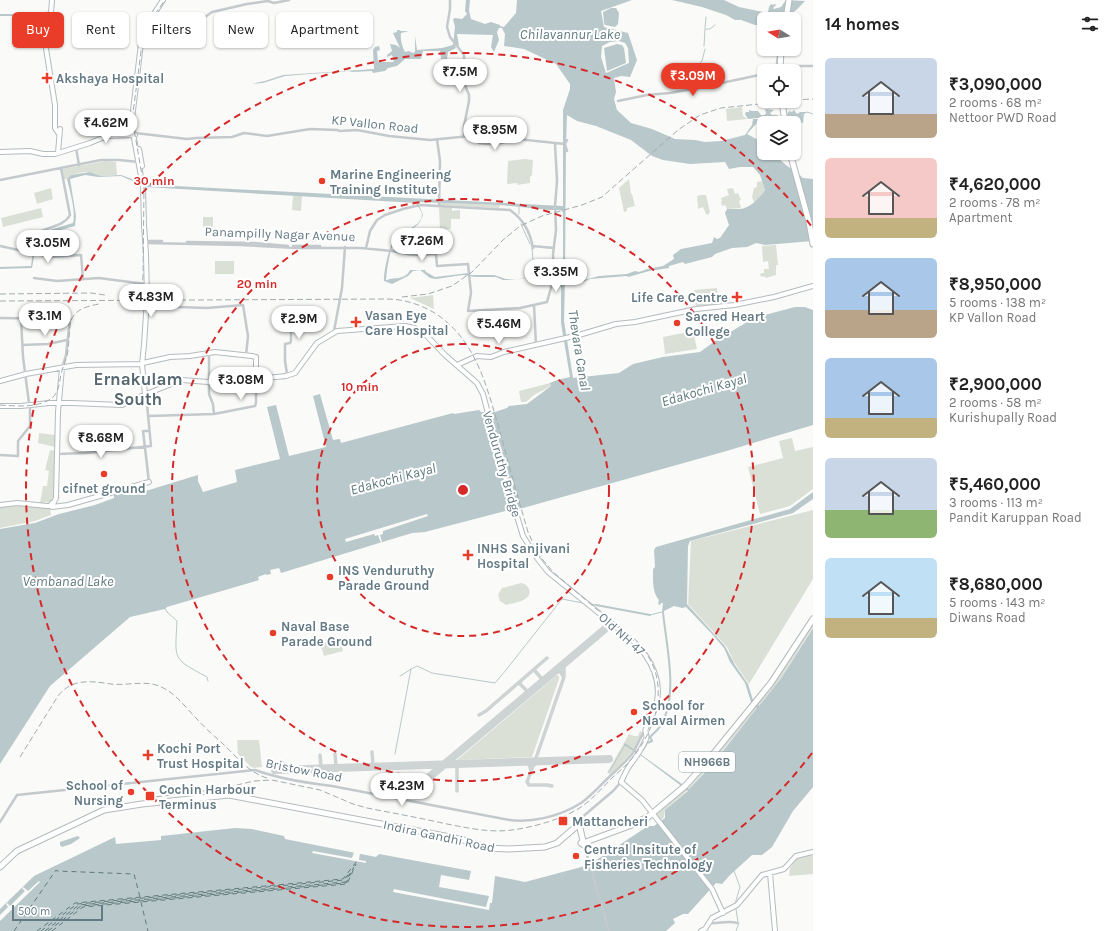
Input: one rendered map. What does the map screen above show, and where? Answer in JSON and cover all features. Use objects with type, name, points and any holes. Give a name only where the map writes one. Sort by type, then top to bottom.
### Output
[{"type":"highway","points":[[786,12],[788,0]]},
{"type":"highway","points":[[792,160],[809,222],[813,244]]},
{"type":"highway","name":"NH966B","points":[[584,843],[655,815],[696,775],[776,676],[813,618]]},
{"type":"highway","name":"Indira Gandhi Road","points":[[0,867],[17,852],[104,810],[149,803],[229,795],[462,840],[486,848],[509,849],[545,847],[557,843],[579,824]]},
{"type":"highway","points":[[579,824],[584,843]]},
{"type":"main road","points":[[52,0],[51,11],[53,30],[44,36],[55,105],[55,128],[59,134]]},
{"type":"main road","points":[[157,12],[164,0]]},
{"type":"main road","points":[[156,12],[164,0]]},
{"type":"main road","points":[[141,48],[132,119],[144,185],[147,299],[143,364],[145,394]]},
{"type":"main road","points":[[58,152],[60,129]]},
{"type":"main road","points":[[0,151],[21,150],[43,154],[58,152],[107,134],[135,134]]},
{"type":"main road","points":[[458,365],[477,356],[490,357],[504,352],[579,335],[616,324],[634,322],[696,309],[734,305],[813,286]]},
{"type":"main road","name":"Venduruthy Bridge","points":[[334,331],[389,326],[405,326],[415,328],[428,336],[439,349],[477,383],[484,398],[499,457],[521,530]]},
{"type":"main road","points":[[0,405],[59,402],[120,404],[182,379],[208,381],[286,376],[294,372],[317,343],[334,331]]},
{"type":"main road","points":[[0,381],[26,374],[76,366],[143,364],[170,357],[189,356],[209,352],[256,357],[256,379]]},
{"type":"main road","points":[[52,505],[56,498],[59,402],[62,368]]},
{"type":"main road","points":[[256,379],[294,372]]},
{"type":"main road","points":[[0,505],[16,503],[52,505],[59,507],[149,482]]},
{"type":"main road","name":"Old NH 47","points":[[521,530],[524,539],[548,572],[639,646],[649,660],[655,674],[657,696],[654,710],[645,730],[646,739],[627,769],[621,782]]},
{"type":"main road","points":[[621,782],[642,800],[655,815],[716,894],[723,913]]},
{"type":"main road","points":[[701,931],[705,929],[712,918],[737,905],[745,897],[758,877],[787,867],[798,855],[813,852]]},
{"type":"main road","points":[[770,873],[775,931]]},
{"type":"main road","points":[[707,931],[708,924]]},
{"type":"street","points":[[206,16],[212,12],[247,4],[268,1],[274,3],[289,0]]},
{"type":"street","points":[[450,0],[447,27],[448,34],[456,46],[464,54],[465,85],[469,95],[464,126],[464,136]]},
{"type":"street","points":[[801,66],[813,66]]},
{"type":"street","points":[[618,101],[647,95],[698,88],[757,75]]},
{"type":"street","name":"KP Vallon Road","points":[[135,134],[148,134],[187,140],[196,138],[232,137],[244,134],[266,136],[312,129],[340,131],[357,130],[389,136],[430,140],[470,136],[479,142],[487,144],[501,143],[517,139],[563,144]]},
{"type":"street","points":[[437,139],[440,161],[439,205]]},
{"type":"street","points":[[567,140],[563,144],[567,151]]},
{"type":"street","points":[[536,345],[534,305],[547,302],[553,280],[557,181],[555,144]]},
{"type":"street","points":[[76,146],[79,165]]},
{"type":"street","points":[[0,180],[109,160],[140,162]]},
{"type":"street","points":[[31,253],[29,246],[36,234],[44,229],[63,223],[70,215],[61,168]]},
{"type":"street","points":[[366,247],[372,228],[379,219],[396,210],[419,205],[439,205],[510,210],[522,220],[526,227],[532,247],[554,248]]},
{"type":"street","points":[[369,239],[371,248]]},
{"type":"street","name":"Panampilly Nagar Avenue","points":[[146,243],[168,242],[192,244],[247,244],[310,250],[329,246]]},
{"type":"street","name":"Panampilly Nagar Avenue","points":[[344,246],[360,245],[412,254],[436,254],[437,266],[468,264],[471,294],[468,311],[534,305]]},
{"type":"street","points":[[0,246],[50,257],[81,255],[83,279]]},
{"type":"street","name":"Panampilly Nagar Avenue","points":[[267,246],[366,247]]},
{"type":"street","points":[[334,331],[342,288],[344,246]]},
{"type":"street","points":[[34,278],[57,281],[99,278],[145,284]]},
{"type":"street","points":[[144,345],[147,304]]},
{"type":"street","points":[[144,345],[142,342],[147,304]]},
{"type":"street","points":[[147,304],[207,308],[243,305],[248,336],[246,355]]},
{"type":"street","points":[[0,318],[70,319],[66,355],[62,368]]},
{"type":"street","points":[[0,455],[18,456],[18,441],[30,426],[29,391],[21,318]]},
{"type":"street","points":[[287,374],[285,344],[290,343],[291,341],[291,322]]},
{"type":"street","points":[[23,345],[48,344],[67,340]]},
{"type":"street","points":[[209,352],[209,394],[213,404],[214,414]]},
{"type":"street","points":[[149,416],[214,414],[255,406],[256,379]]},
{"type":"street","points":[[57,454],[85,454],[151,446],[149,416],[145,394]]},
{"type":"street","points":[[149,430],[143,431],[149,482]]},
{"type":"street","name":"Bristow Road","points":[[0,822],[17,795],[255,770],[273,776],[308,784],[332,786],[504,819],[520,821],[545,818],[568,810],[592,794],[626,761],[645,730]]},
{"type":"street","name":"Old NH 47","points":[[579,824],[582,818],[621,782]]},
{"type":"street","points":[[584,843],[609,931]]},
{"type":"street","points":[[708,924],[737,923]]},
{"type":"shaded area","points":[[742,107],[743,116],[747,119],[727,121],[726,109]]},
{"type":"shaded area","points":[[525,159],[533,160],[530,183],[517,185],[517,183],[507,184],[508,161]]},
{"type":"shaded area","points":[[106,161],[116,162],[117,175],[101,176],[90,172],[84,172],[71,175],[67,179],[64,179],[62,169]]},
{"type":"shaded area","points":[[629,179],[631,194],[635,206],[627,208],[627,211],[624,212],[619,188]]},
{"type":"shaded area","points":[[762,181],[765,190],[758,200],[754,202],[752,197],[754,188],[757,187],[757,182]]},
{"type":"shaded area","points":[[51,188],[53,199],[37,204],[34,193]]},
{"type":"shaded area","points":[[733,188],[735,194],[738,193],[741,200],[739,201],[741,208],[727,209],[725,205],[722,206],[721,198],[729,195],[727,189]]},
{"type":"shaded area","points":[[706,195],[710,212],[708,215],[703,207],[698,209],[697,196]]},
{"type":"shaded area","points":[[293,196],[302,196],[301,211],[292,210]]},
{"type":"shaded area","points":[[440,203],[500,205],[499,208],[440,205]]},
{"type":"shaded area","points":[[439,207],[452,208],[452,211],[460,210],[460,219],[451,219],[451,229],[440,230]]},
{"type":"shaded area","points":[[41,208],[43,217],[3,227],[1,218]]},
{"type":"shaded area","points":[[203,217],[213,217],[213,227],[203,227]]},
{"type":"shaded area","points":[[776,245],[778,265],[776,265],[776,275],[766,278],[760,276],[761,273],[764,273],[764,269],[769,269],[768,261],[763,262],[762,246]]},
{"type":"shaded area","points":[[215,261],[234,261],[234,274],[215,274]]},
{"type":"shaded area","points":[[717,288],[718,305],[696,307],[694,290]]},
{"type":"shaded area","points":[[433,295],[434,309],[410,298]]},
{"type":"shaded area","points":[[693,331],[697,349],[665,354],[663,337]]},
{"type":"shaded area","points":[[550,383],[551,386],[534,395],[526,402],[521,402],[519,391]]},
{"type":"shaded area","points":[[39,433],[55,435],[55,447],[38,443]]},
{"type":"shaded area","points":[[792,438],[795,451],[813,447],[813,489],[790,506],[760,514],[748,467],[783,458],[779,441]]},
{"type":"shaded area","points":[[50,450],[56,451],[55,496],[49,502],[40,503],[43,486],[47,486],[49,471],[45,470]]},
{"type":"shaded area","points":[[16,505],[50,509],[51,515],[35,521],[0,528],[0,507]]},
{"type":"shaded area","points":[[813,510],[813,579],[749,684],[734,662],[727,647],[688,604],[691,541]]},
{"type":"shaded area","points":[[521,583],[526,585],[529,589],[526,599],[506,605],[500,601],[498,595],[502,588]]},
{"type":"shaded area","points":[[813,620],[813,627],[782,677],[711,765],[684,794],[665,810],[664,817],[661,821],[657,816],[657,813],[680,792],[756,702]]},
{"type":"shaded area","points":[[339,637],[343,651],[324,656],[320,643]]},
{"type":"shaded area","points":[[557,675],[559,676],[559,679],[532,757],[457,760]]},
{"type":"shaded area","points":[[640,731],[642,732],[639,739],[629,755],[610,774],[607,773],[629,734],[638,736]]},
{"type":"shaded area","points":[[237,740],[259,740],[262,767],[251,767],[238,754]]},
{"type":"shaded area","points":[[813,852],[813,874],[789,876],[790,868],[799,855]]},
{"type":"water","name":"Vembanad Lake","points":[[466,0],[470,0],[469,11],[471,19],[485,24],[491,22],[504,27],[516,13],[517,0],[632,0],[601,11],[604,27],[628,33],[637,60],[630,77],[621,76],[614,78],[616,92],[614,99],[617,110],[631,123],[652,129],[675,139],[705,142],[721,141],[745,135],[752,125],[753,119],[757,119],[756,124],[747,134],[757,139],[757,160],[781,160],[803,178],[813,179],[813,241],[765,245],[756,243],[747,247],[732,248],[715,254],[712,257],[685,264],[683,262],[669,266],[669,268],[653,270],[628,277],[590,279],[583,282],[565,282],[564,321],[573,378],[619,373],[633,364],[663,357],[700,352],[715,341],[754,318],[795,307],[805,307],[813,310],[813,425],[523,508],[513,509],[425,532],[412,533],[281,573],[279,568],[270,570],[271,574],[258,577],[259,580],[167,607],[165,609],[130,617],[50,686],[0,764],[0,529],[35,523],[59,514],[95,505],[114,498],[114,494],[140,487],[142,491],[149,490],[198,475],[198,481],[203,492],[237,482],[235,470],[280,459],[267,407],[276,405],[289,456],[326,447],[313,396],[320,394],[333,440],[340,439],[341,443],[453,413],[479,410],[481,412],[495,412],[509,406],[527,404],[551,386],[550,383],[570,377],[561,323],[561,287],[544,276],[532,276],[517,280],[529,276],[544,275],[561,285],[563,266],[563,212],[561,210],[500,205],[418,202],[423,215],[421,220],[415,227],[402,234],[395,240],[389,257],[386,280],[403,277],[410,270],[420,270],[413,271],[408,276],[392,284],[384,281],[389,251],[396,236],[412,228],[419,222],[422,213],[416,203],[146,187],[121,176],[98,177],[85,175],[70,179],[76,216],[75,226],[53,232],[40,238],[35,251],[32,268],[0,269],[0,267],[31,266],[35,246],[38,240],[42,235],[54,229],[73,223],[73,207],[67,179],[71,175],[90,172],[101,176],[121,175],[146,184],[156,185],[563,206],[563,110],[570,89],[570,84],[556,64],[524,49],[504,46],[505,34],[502,28],[499,28],[497,32],[499,40],[494,52],[491,47],[493,35],[457,34],[459,46],[456,45],[456,48],[448,52],[447,59],[441,59],[440,51],[423,51],[421,59],[405,59],[397,66],[388,68],[385,71],[373,73],[372,71],[349,71],[285,76],[263,83],[251,84],[283,75],[374,69],[373,50],[375,47],[379,46],[380,50],[377,51],[378,62],[393,62],[392,55],[387,57],[387,55],[392,51],[390,44],[396,45],[400,48],[393,33],[397,32],[397,30],[409,31],[401,33],[405,52],[415,52],[415,36],[417,50],[442,48],[453,45],[455,27],[453,19],[462,19],[467,14],[465,11]],"holes":[[[619,41],[625,43],[628,48],[629,63],[606,73],[601,57],[602,46],[610,42]],[[567,115],[577,121],[596,126],[631,140],[652,156],[663,160],[690,164],[725,162],[729,169],[753,167],[760,175],[765,190],[760,197],[749,206],[741,209],[727,209],[725,213],[729,225],[720,238],[717,239],[714,237],[712,243],[681,249],[673,255],[674,259],[663,266],[627,274],[565,281]]]},
{"type":"water","points":[[672,0],[724,0],[739,7],[762,12],[757,12],[757,25],[755,25],[741,20],[735,20],[726,15],[702,7]]},
{"type":"water","points":[[786,0],[805,1],[795,11],[768,12],[771,4],[776,5],[773,8],[774,9],[781,7]]},
{"type":"water","points":[[611,8],[616,8],[619,13],[618,24],[615,27],[605,25],[604,23],[603,12]]},
{"type":"water","points":[[617,44],[622,45],[624,48],[626,63],[607,71],[604,48]]},
{"type":"water","points":[[765,109],[774,110],[770,113],[776,116],[757,116],[757,118],[748,119],[745,114],[746,112],[749,112],[749,110],[758,111],[761,115],[766,114]]},
{"type":"water","points":[[794,110],[797,114],[800,112],[808,112],[804,114],[803,123],[801,122],[801,116],[788,116],[787,114],[789,111],[792,112]]},
{"type":"water","points":[[420,270],[425,270],[435,277],[469,273],[470,275],[494,275],[506,279],[517,280],[503,280],[496,277],[475,277],[463,275],[436,279],[430,278]]},
{"type":"water","points":[[813,492],[813,499],[793,513],[690,541],[688,546],[687,604],[725,646],[735,665],[748,684],[753,700],[759,706],[782,677],[813,628],[813,787],[793,811],[772,847],[762,855],[752,855],[722,884],[716,883],[688,914],[683,914],[673,919],[675,923],[666,931],[0,931],[0,909],[34,876],[115,837],[116,844],[161,840],[161,836],[235,828],[252,829],[284,836],[285,839],[376,857],[379,854],[471,871],[469,880],[441,875],[439,887],[489,896],[486,907],[394,889],[393,892],[489,910],[490,903],[492,903],[495,876],[525,882],[589,865],[648,826],[654,826],[665,818],[665,810],[688,791],[643,757],[624,745],[625,743],[689,789],[712,765],[757,708],[751,702],[745,683],[730,662],[724,648],[686,607],[682,608],[674,606],[662,612],[663,603],[660,605],[658,604],[659,600],[653,586],[653,569],[655,567],[654,550],[656,547],[790,509]]},
{"type":"water","points":[[78,836],[80,838],[71,844],[62,847],[60,845],[60,842]]},
{"type":"pier","points":[[427,514],[428,516],[383,531],[383,534],[380,535],[381,543],[378,535],[375,536],[374,534],[346,542],[345,539]]},
{"type":"pier","points":[[313,851],[352,858],[354,852],[360,853],[359,860],[366,861],[366,863],[312,853]]},
{"type":"pier","points":[[39,881],[40,882],[0,921],[0,915],[8,907],[6,904],[7,903],[10,906],[25,891],[22,888],[23,887],[28,891]]},
{"type":"waterway","points":[[53,9],[54,0]]},
{"type":"waterway","points":[[0,15],[12,15]]},
{"type":"waterway","points":[[705,28],[706,17]]},
{"type":"waterway","points":[[704,46],[705,29],[710,29],[715,25]]},
{"type":"waterway","points":[[700,63],[702,61],[705,49]]},
{"type":"waterway","points":[[690,67],[698,64]]},
{"type":"waterway","points":[[807,112],[813,114]]},
{"type":"waterway","points":[[519,207],[519,214]]},
{"type":"waterway","points":[[521,224],[530,244]]},
{"type":"waterway","points":[[532,248],[534,272]]},
{"type":"waterway","points":[[400,676],[417,666],[432,673],[495,683],[562,599],[583,603]]},
{"type":"waterway","points":[[590,604],[596,605]]},
{"type":"waterway","points":[[596,605],[650,615]]},
{"type":"waterway","points":[[165,608],[167,612],[177,621],[176,651],[178,657],[187,666],[207,677],[208,681]]},
{"type":"waterway","points":[[650,615],[662,612]]},
{"type":"waterway","points":[[643,750],[647,743],[652,741],[650,737],[661,725],[666,713],[669,699],[670,670],[663,612]]},
{"type":"waterway","points":[[395,754],[411,669]]},
{"type":"waterway","points":[[609,772],[625,745]]},
{"type":"waterway","points":[[734,871],[740,887],[735,904]]},
{"type":"waterway","points":[[736,909],[738,922]]},
{"type":"waterway","points":[[736,931],[739,923]]},
{"type":"ferry route","points":[[37,931],[75,903],[343,879],[357,861]]},
{"type":"ferry route","points":[[52,931],[83,907],[347,884],[356,864]]},
{"type":"ferry route","points":[[45,931],[79,905],[345,882],[354,867]]},
{"type":"ferry route","points":[[14,931],[56,870],[134,874],[140,897]]},
{"type":"ferry route","points":[[41,931],[77,904],[344,880],[350,872]]},
{"type":"ferry route","points":[[48,931],[81,906],[346,883],[351,873]]},
{"type":"ferry route","points":[[141,902],[148,931]]},
{"type":"taxiway","points":[[479,715],[486,711],[547,658]]},
{"type":"taxiway","points":[[552,786],[529,785],[527,782],[533,766],[538,762],[536,761],[536,758],[564,677],[564,665],[568,661]]},
{"type":"taxiway","points":[[535,668],[535,671],[542,679],[545,680]]},
{"type":"taxiway","points":[[554,673],[560,671],[563,676]]},
{"type":"taxiway","points":[[521,681],[520,684],[530,692]]},
{"type":"taxiway","points":[[372,752],[373,765],[375,767]]},
{"type":"taxiway","points":[[335,754],[336,766],[338,768]]},
{"type":"taxiway","points":[[320,755],[321,767],[323,769]]},
{"type":"taxiway","points":[[281,770],[277,765],[280,762],[283,763],[286,770]]},
{"type":"taxiway","points":[[528,762],[531,770]]},
{"type":"taxiway","points":[[457,791],[457,768],[460,764]]},
{"type":"runway","points":[[408,795],[605,629]]},
{"type":"runway","points":[[275,770],[609,759]]},
{"type":"railway","points":[[125,299],[132,296],[137,291],[143,278],[144,187],[134,129],[133,113],[143,36],[150,21],[165,0]]},
{"type":"railway","points":[[801,100],[813,99]]},
{"type":"railway","points":[[402,297],[428,294],[452,286],[472,272],[503,240],[520,226],[542,216],[582,205],[602,197],[678,130],[700,115],[721,108],[757,104]]},
{"type":"railway","points":[[0,294],[91,293],[105,295]]},
{"type":"railway","points":[[0,301],[387,299],[411,302],[433,312],[448,323],[461,337],[479,368],[492,403],[528,532],[538,554],[553,572],[641,647],[651,660],[656,675],[658,690],[657,705],[653,721],[639,749],[629,762],[583,806],[555,820],[538,825],[504,831],[471,828],[367,808],[353,804],[320,790],[272,780],[254,781],[220,789],[154,797]]},
{"type":"railway","points":[[0,405],[18,406],[38,404],[49,400],[55,395],[67,356],[72,319],[80,310],[99,304]]},
{"type":"railway","points":[[20,757],[58,696],[69,686],[82,682],[117,684],[147,683],[159,686],[170,692],[243,764],[260,776],[267,778]]},
{"type":"place","name":"Akshaya Hospital","points":[[47,78]]},
{"type":"place","name":"Marine Engineering Training Institute","points":[[322,181]]},
{"type":"place","name":"Life Care Centre","points":[[737,297]]},
{"type":"place","name":"Vasan Eye Care Hospital","points":[[356,322]]},
{"type":"place","name":"Sacred Heart College","points":[[677,323]]},
{"type":"place","name":"cifnet ground","points":[[104,474]]},
{"type":"place","name":"INHS Sanjivani Hospital","points":[[468,555]]},
{"type":"place","name":"INS Venduruthy Parade Ground","points":[[330,577]]},
{"type":"place","name":"Naval Base Parade Ground","points":[[273,633]]},
{"type":"place","name":"School for Naval Airmen","points":[[634,712]]},
{"type":"place","name":"Kochi Port Trust Hospital","points":[[148,755]]},
{"type":"place","name":"School of Nursing","points":[[131,792]]},
{"type":"place","name":"Cochin Harbour Terminus","points":[[150,796]]},
{"type":"place","name":"Mattancheri","points":[[563,821]]},
{"type":"place","name":"Central Insitute of Fisheries Technology","points":[[576,856]]},
{"type":"district","name":"Ernakulam South","points":[[138,389]]},
{"type":"water label","name":"Chilavannur Lake","points":[[570,34]]},
{"type":"water label","name":"Thevara Canal","points":[[579,350]]},
{"type":"water label","name":"Edakochi Kayal","points":[[704,390]]},
{"type":"water label","name":"Edakochi Kayal","points":[[393,479]]}]
